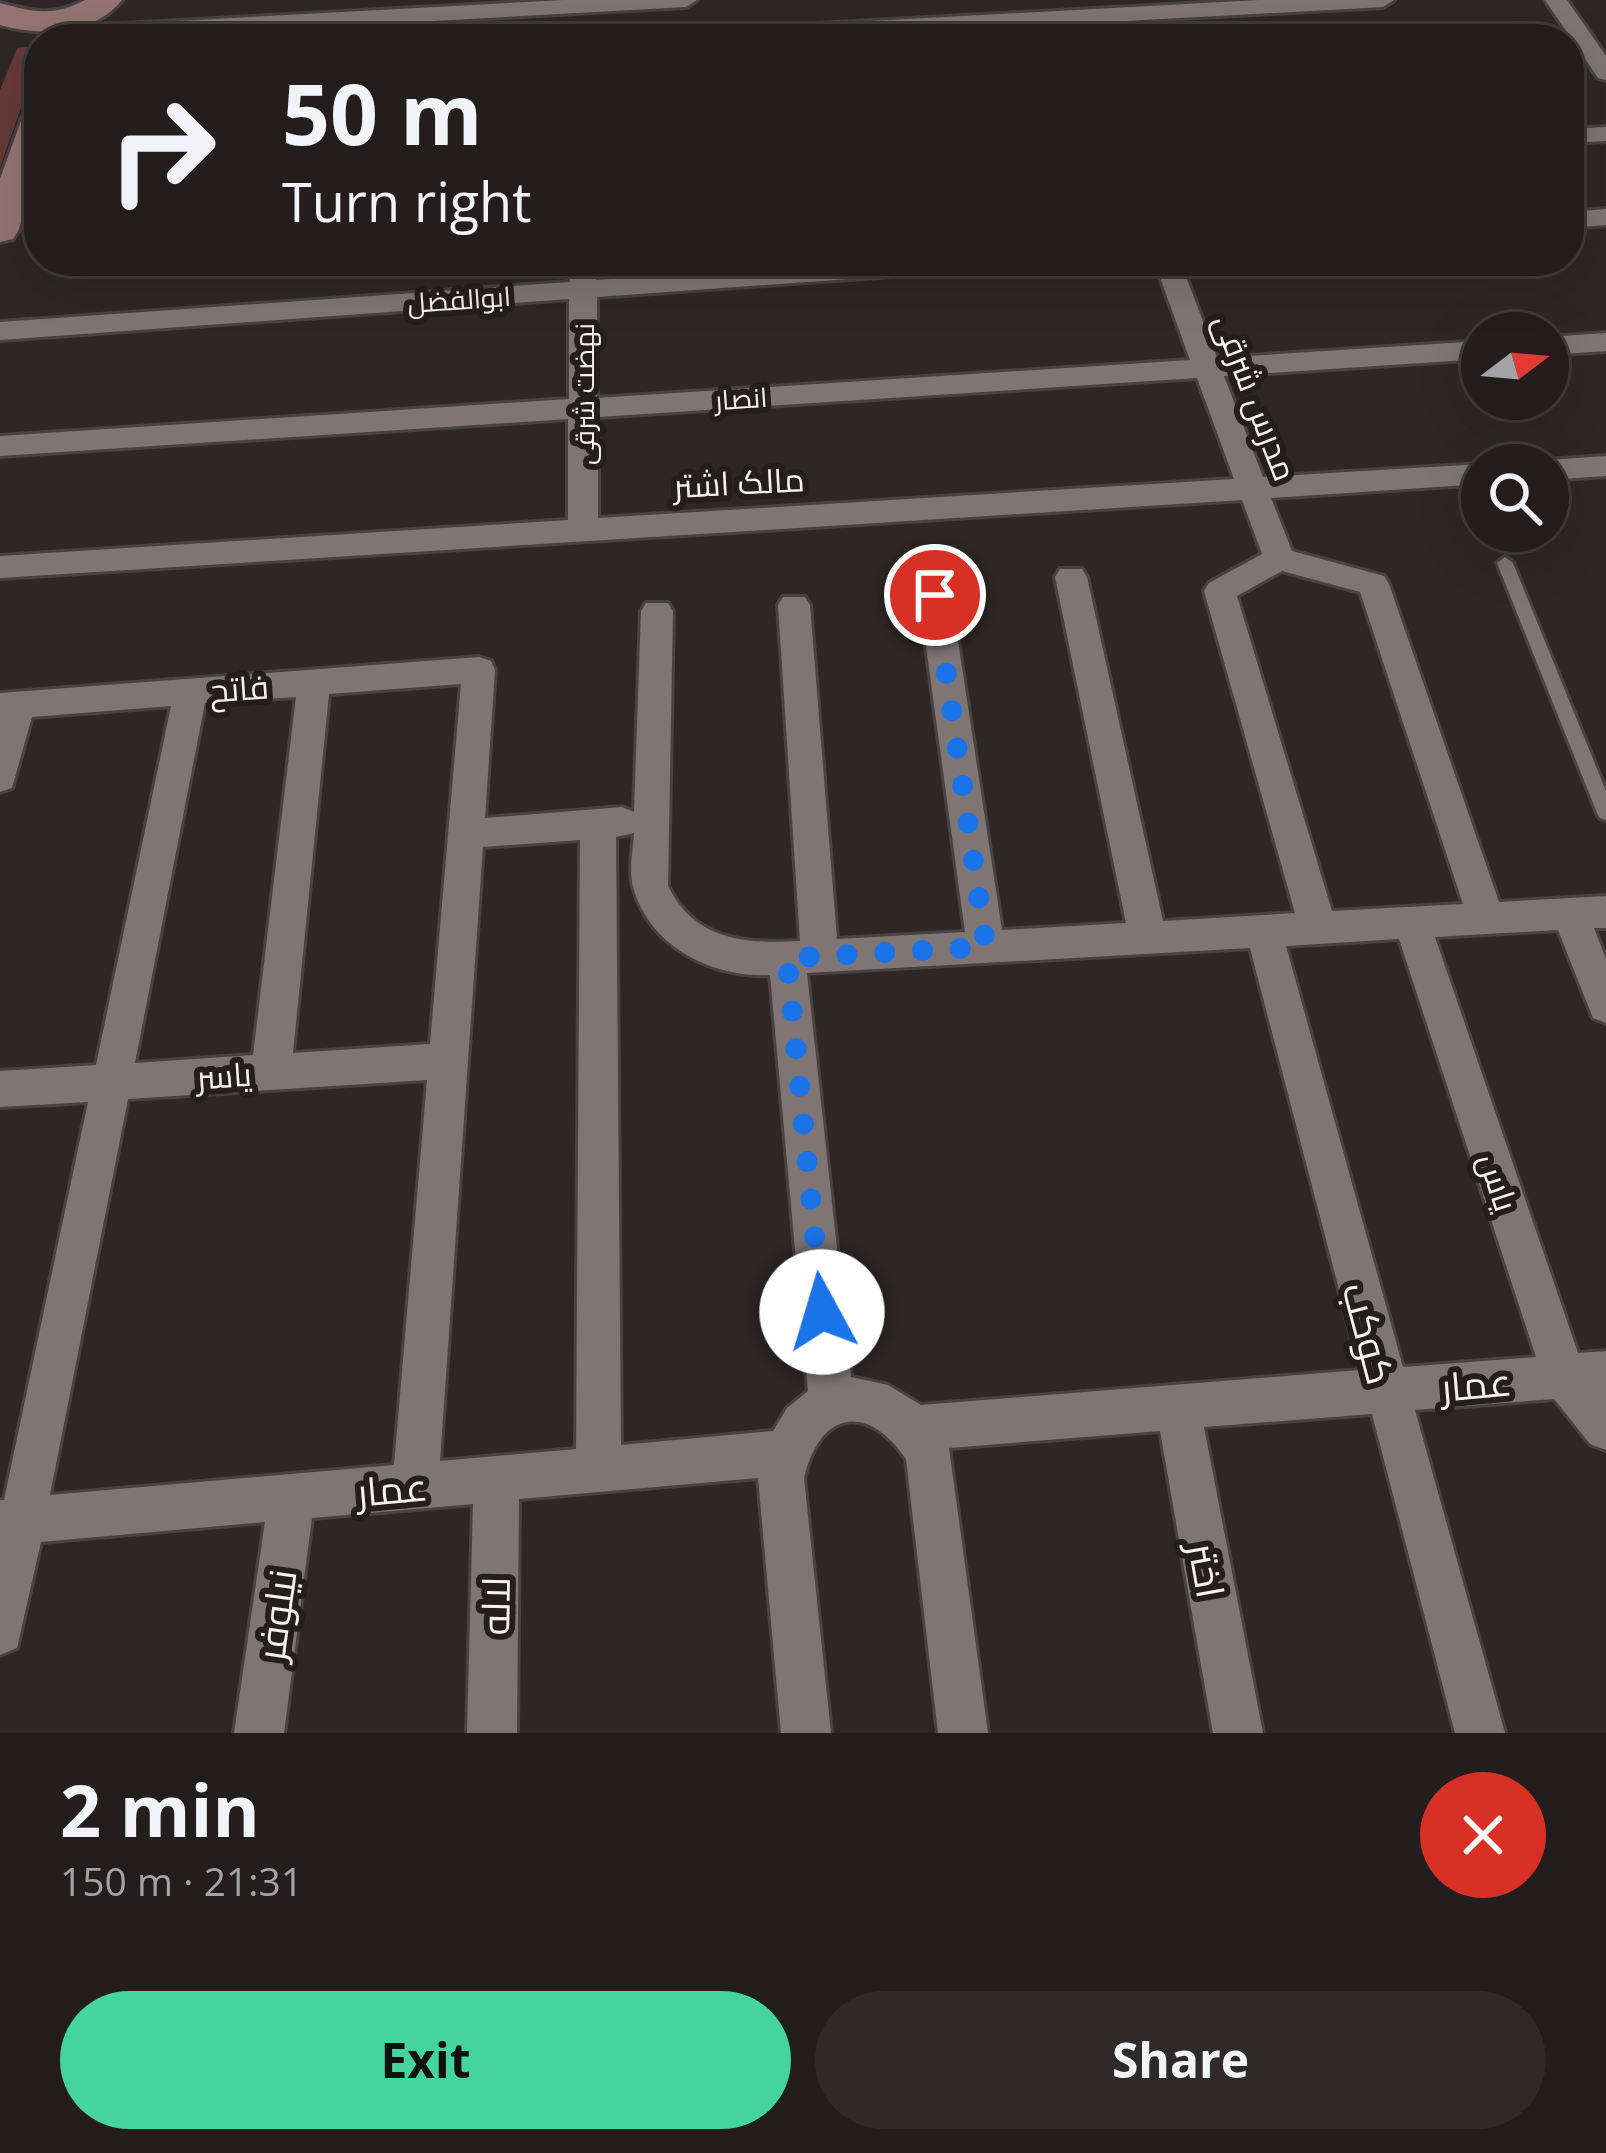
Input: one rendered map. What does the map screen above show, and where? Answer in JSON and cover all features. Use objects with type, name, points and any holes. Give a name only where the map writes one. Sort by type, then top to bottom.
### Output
[{"type":"main road","points":[[0,40],[1,14],[48,23],[82,22]]},
{"type":"main road","points":[[15,220],[24,184]]},
{"type":"street","points":[[82,22],[582,9],[686,0]]},
{"type":"street","points":[[960,24],[1383,0]]},
{"type":"street","points":[[1588,46],[1606,73]]},
{"type":"street","name":"ابوالفضل","points":[[0,332],[573,276]]},
{"type":"street","name":"نهضت شرقی","points":[[583,276],[584,528]]},
{"type":"street","name":"مدرس شرقی","points":[[1173,276],[1279,559]]},
{"type":"street","points":[[1569,345],[1606,342]]},
{"type":"street","name":"انصار","points":[[0,446],[1461,351]]},
{"type":"street","points":[[1569,469],[1606,466]]},
{"type":"street","name":"مالک اشتر","points":[[0,567],[1461,475]]},
{"type":"street","points":[[1318,928],[1220,591],[1279,559],[1373,584],[1486,919]]},
{"type":"street","points":[[1071,577],[1148,938]]},
{"type":"street","points":[[935,595],[986,947]]},
{"type":"street","points":[[794,605],[803,957],[831,1401]]},
{"type":"street","points":[[657,611],[650,886],[662,917],[703,947],[749,960],[1588,914],[1606,1006]]},
{"type":"street","name":"فاتح","points":[[9,706],[479,670],[466,834]]},
{"type":"street","points":[[271,1072],[314,682]]},
{"type":"street","points":[[0,1631],[10,1522],[110,1082],[191,692]]},
{"type":"street","points":[[0,778],[9,706]]},
{"type":"street","points":[[415,1486],[466,834],[650,820]]},
{"type":"street","points":[[598,824],[599,1469]]},
{"type":"street","name":"یاس","points":[[1412,923],[1606,1428]]},
{"type":"street","name":"کوکب","points":[[1264,932],[1480,1733]]},
{"type":"street","name":"یاسر","points":[[0,1089],[448,1061]]},
{"type":"street","name":"عمار","points":[[916,1428],[1585,1374]]},
{"type":"street","points":[[806,1733],[781,1478],[784,1453],[795,1431],[831,1401],[854,1397],[877,1401],[898,1412],[916,1428],[928,1450],[963,1733]]},
{"type":"street","name":"اختر","points":[[1178,1408],[1238,1733]]},
{"type":"street","name":"عمار","points":[[10,1522],[784,1453]]},
{"type":"street","name":"لاله","points":[[492,1733],[496,1478]]},
{"type":"street","name":"نیلوفر","points":[[259,1733],[292,1498]]},
{"type":"lane","points":[[1505,563],[1606,813]]},
{"type":"shaded area","points":[[24,47],[24,99],[0,168],[0,90],[17,48]]},
{"type":"route","points":[[822,1312],[787,958],[986,947],[935,595]]}]
